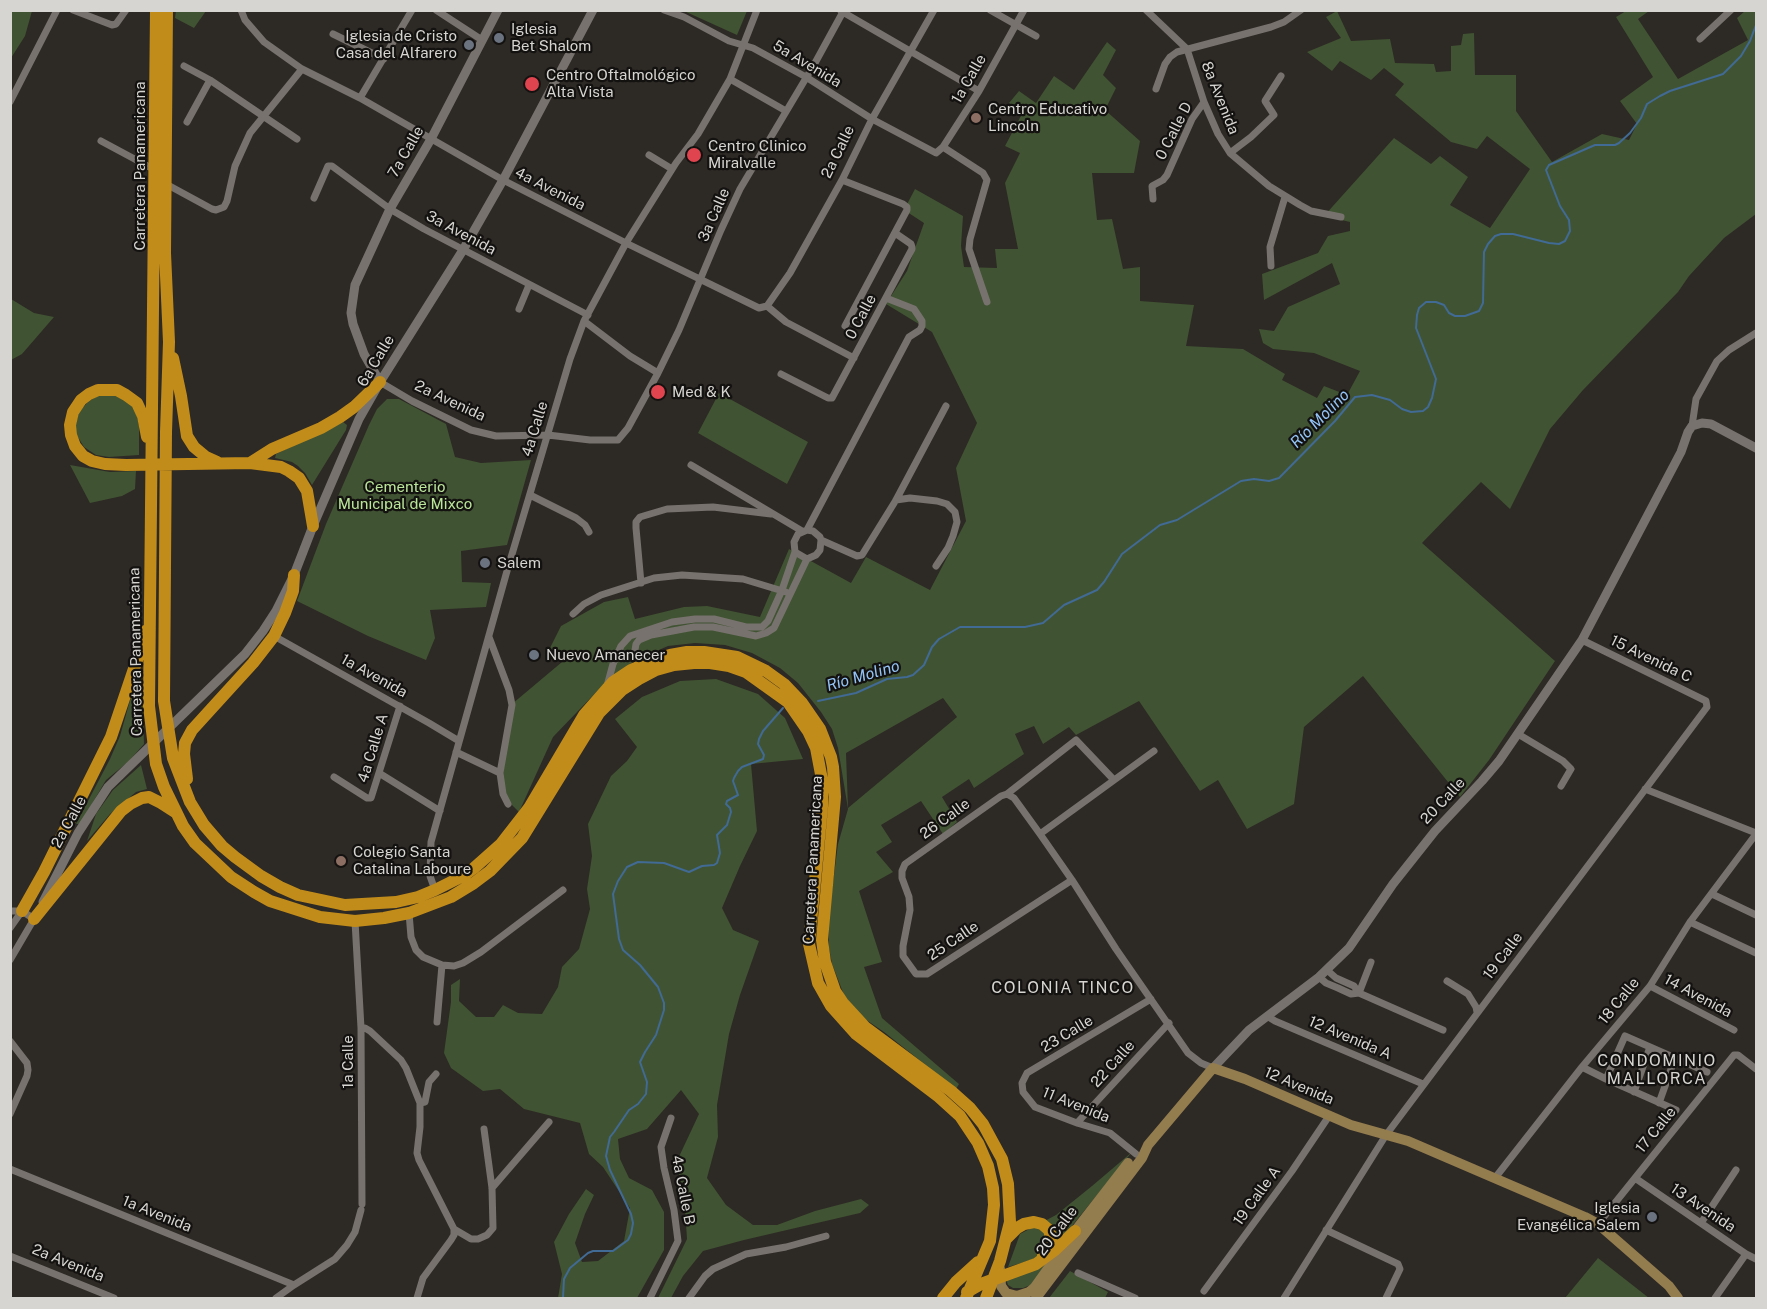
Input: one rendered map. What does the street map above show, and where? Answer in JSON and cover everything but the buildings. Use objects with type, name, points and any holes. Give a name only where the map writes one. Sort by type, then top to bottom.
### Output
[{"type":"highway","name":"Carretera Panamericana","points":[[156,10],[149,706],[156,764],[183,826],[195,843],[231,877],[270,901],[320,917],[355,921],[409,913],[451,897],[490,871],[522,837],[599,713],[622,690],[647,674],[674,665],[710,663],[746,672],[788,702],[808,731],[816,748],[823,785],[809,944],[818,983],[831,1006],[861,1039],[960,1116],[978,1143],[991,1177],[994,1205],[990,1241],[966,1299]]},
{"type":"highway","name":"Carretera Panamericana","points":[[167,10],[165,253],[169,342],[164,701],[173,758],[190,801],[204,825],[222,846],[261,876],[298,895],[345,905],[396,902],[418,897],[474,868],[501,844],[529,808],[584,715],[613,682],[632,670],[659,658],[687,652],[737,657],[766,671],[794,693],[802,703],[820,729],[831,757],[835,788],[822,940],[829,978],[843,1003],[865,1027],[951,1091],[970,1108],[998,1151],[1006,1172],[1010,1222],[1000,1261],[986,1299]]},
{"type":"highway","points":[[169,342],[187,436],[194,447],[206,457],[218,462]]},
{"type":"highway","points":[[250,463],[272,449],[321,428],[340,417],[369,392],[377,377]]},
{"type":"highway","points":[[152,462],[137,403],[117,390],[98,390],[81,400],[73,412],[71,435],[75,446],[83,456],[92,461],[126,465],[250,463],[281,468],[299,478],[309,497],[313,526]]},
{"type":"highway","points":[[190,801],[184,754],[186,743],[192,730],[253,663],[274,636],[293,591],[294,575]]},
{"type":"highway","points":[[16,911],[44,872],[111,737],[139,654],[150,603]]},
{"type":"highway","points":[[34,918],[130,804],[150,797],[175,812]]},
{"type":"highway","points":[[1006,1239],[1024,1224],[1034,1222],[1046,1227],[1051,1241],[1045,1254],[1033,1265]]},
{"type":"highway","points":[[959,1299],[975,1287],[1033,1265],[1055,1250],[1075,1231]]},
{"type":"highway","points":[[943,1299],[956,1282],[983,1257]]},
{"type":"main road","name":"12 Avenida","points":[[1213,1068],[1245,1079],[1351,1125],[1408,1141],[1585,1217],[1598,1224],[1669,1286],[1678,1299]]},
{"type":"main road","name":"20 Calle","points":[[1000,1261],[1002,1290],[1017,1296],[1035,1287],[1075,1231],[1136,1154],[1148,1145],[1213,1068]]},
{"type":"main road","name":"20 Calle","points":[[1036,1299],[1142,1158],[1148,1145]]},
{"type":"street","points":[[10,102],[57,10]]},
{"type":"street","points":[[73,10],[112,25],[116,24],[126,10]]},
{"type":"street","name":"4a Avenida","points":[[241,10],[245,20],[264,42],[302,69],[360,98],[503,180],[626,243],[759,308],[767,306],[786,322],[854,358]]},
{"type":"street","points":[[360,98],[412,10]]},
{"type":"street","points":[[436,10],[482,40]]},
{"type":"street","name":"7a Calle","points":[[377,377],[364,354],[351,313],[355,285],[390,209],[431,139],[498,10]]},
{"type":"street","name":"6a Calle","points":[[180,718],[245,654],[276,611],[294,575],[377,377],[463,250],[503,180],[593,10]]},
{"type":"street","name":"5a Avenida","points":[[664,10],[684,17],[729,41],[753,48],[932,152],[936,153],[943,147]]},
{"type":"street","name":"4a Calle","points":[[435,890],[429,864],[431,842],[570,359],[586,318],[626,243],[672,169],[698,134],[730,79],[757,10]]},
{"type":"street","name":"2a Calle","points":[[767,306],[790,273],[842,180],[872,119],[934,10]]},
{"type":"street","points":[[990,10],[1036,36]]},
{"type":"street","name":"1a Calle","points":[[943,147],[979,91],[1024,10]]},
{"type":"street","name":"8a Avenida","points":[[1146,10],[1187,49],[1204,102],[1218,134],[1230,153],[1285,197],[1311,211],[1341,218]]},
{"type":"street","points":[[1156,89],[1165,64],[1177,52],[1271,27],[1284,22],[1301,10]]},
{"type":"street","points":[[1700,39],[1731,10]]},
{"type":"street","points":[[842,11],[979,91]]},
{"type":"street","name":"3a Calle","points":[[621,438],[658,373],[740,189],[842,11]]},
{"type":"street","points":[[333,34],[384,59]]},
{"type":"street","points":[[184,66],[210,80],[297,139]]},
{"type":"street","points":[[166,184],[212,209],[222,208],[227,201],[235,166],[250,133],[302,69]]},
{"type":"street","points":[[1230,153],[1274,115],[1264,101],[1281,76]]},
{"type":"street","points":[[730,79],[786,111]]},
{"type":"street","points":[[187,122],[210,80]]},
{"type":"street","name":"0 Calle D","points":[[1153,199],[1152,186],[1167,175],[1189,127],[1204,102]]},
{"type":"street","points":[[101,141],[155,170]]},
{"type":"street","points":[[943,147],[983,173],[987,180],[969,249],[987,302]]},
{"type":"street","points":[[649,155],[672,169]]},
{"type":"street","name":"3a Avenida","points":[[314,198],[328,166],[334,168],[390,209],[586,318],[630,356],[658,373]]},
{"type":"street","points":[[842,180],[907,207],[845,326]]},
{"type":"street","points":[[1271,266],[1270,247],[1285,197]]},
{"type":"street","name":"0 Calle","points":[[780,374],[830,399],[912,247],[895,233]]},
{"type":"street","points":[[519,309],[529,285]]},
{"type":"street","points":[[605,691],[621,646],[630,636],[672,622],[695,619],[714,619],[746,627],[762,627],[768,621],[782,591],[795,552],[794,542],[798,534],[805,531],[909,337],[922,326],[922,321],[914,309],[886,298]]},
{"type":"street","points":[[1756,333],[1729,350],[1717,361],[1696,399],[1692,426],[1702,423],[1711,424],[1756,448]]},
{"type":"street","name":"2a Avenida","points":[[377,377],[412,401],[471,430],[496,436],[548,435],[616,441],[621,438]]},
{"type":"street","points":[[821,540],[857,556],[862,555],[896,500],[946,406]]},
{"type":"street","name":"20 Calle","points":[[1213,1068],[1249,1030],[1323,973],[1349,948],[1393,884],[1435,831],[1482,781],[1518,734],[1582,640],[1681,452],[1692,426]]},
{"type":"street","points":[[659,658],[640,656],[635,650],[636,644],[639,640],[651,635],[694,627],[712,627],[756,636],[774,628],[807,559],[816,555],[822,545],[817,534],[805,531],[771,514],[691,465]]},
{"type":"street","points":[[530,495],[576,518],[585,525],[589,532]]},
{"type":"street","points":[[896,500],[910,498],[937,501],[947,504],[955,512],[957,522],[953,536],[936,566]]},
{"type":"street","points":[[641,583],[636,528],[636,522],[640,517],[667,509],[713,507],[771,514]]},
{"type":"street","points":[[795,552],[807,559]]},
{"type":"street","points":[[573,614],[584,604],[601,596],[667,576],[743,579],[791,594]]},
{"type":"street","points":[[489,634],[490,643],[509,690],[512,705],[500,773],[503,794],[508,804]]},
{"type":"street","name":"1a Avenida","points":[[274,636],[459,741]]},
{"type":"street","name":"15 Avenida C","points":[[1582,640],[1707,703]]},
{"type":"street","name":"19 Calle","points":[[1284,1299],[1386,1135],[1707,707],[1707,703]]},
{"type":"street","name":"4a Calle A","points":[[334,777],[367,798],[371,798],[400,706]]},
{"type":"street","name":"2a Calle","points":[[10,960],[99,799],[108,787],[180,718]]},
{"type":"street","points":[[1518,734],[1563,761],[1571,769],[1561,786]]},
{"type":"street","name":"26 Calle","points":[[905,864],[1004,795],[1076,740],[1114,780]]},
{"type":"street","points":[[1040,834],[1154,750]]},
{"type":"street","points":[[456,752],[500,773]]},
{"type":"street","points":[[380,773],[440,811]]},
{"type":"street","points":[[1645,789],[1756,834]]},
{"type":"street","name":"12 Avenida","points":[[1004,795],[1014,798],[1040,834],[1188,1053],[1201,1063],[1213,1068]]},
{"type":"street","name":"18 Calle","points":[[1496,1178],[1582,1067],[1650,986],[1690,922],[1756,834]]},
{"type":"street","name":"25 Calle","points":[[905,864],[902,878],[909,897],[910,910],[903,956],[911,969],[920,975],[927,974],[1072,880]]},
{"type":"street","points":[[409,913],[411,937],[416,950],[423,957],[454,966],[462,963],[563,890]]},
{"type":"street","points":[[1712,894],[1756,915]]},
{"type":"street","points":[[10,928],[16,911],[34,918]]},
{"type":"street","name":"1a Calle","points":[[276,1299],[334,1259],[347,1245],[355,1232],[361,1207],[361,1028],[355,921]]},
{"type":"street","points":[[1690,922],[1756,953]]},
{"type":"street","points":[[1359,993],[1371,962]]},
{"type":"street","points":[[437,1022],[442,964]]},
{"type":"street","points":[[1323,973],[1326,982],[1344,991],[1351,994],[1359,993],[1443,1030]]},
{"type":"street","points":[[1447,981],[1468,994],[1477,1012]]},
{"type":"street","name":"14 Avenida","points":[[1650,986],[1734,1030]]},
{"type":"street","name":"23 Calle","points":[[1027,1073],[1151,999]]},
{"type":"street","name":"12 Avenida A","points":[[1267,1016],[1424,1084]]},
{"type":"street","name":"22 Calle","points":[[1077,1123],[1169,1023]]},
{"type":"street","points":[[361,1028],[370,1031],[401,1060],[406,1068],[420,1103],[418,1160],[454,1229],[451,1240],[423,1278],[417,1299]]},
{"type":"street","points":[[1606,1079],[1625,1036],[1707,1072]]},
{"type":"street","points":[[10,1041],[27,1063],[28,1070],[10,1114]]},
{"type":"street","points":[[1634,1092],[1650,1047]]},
{"type":"street","name":"17 Calle","points":[[1598,1224],[1734,1055],[1736,1054],[1756,1069]]},
{"type":"street","points":[[1659,1103],[1675,1058]]},
{"type":"street","points":[[1582,1067],[1676,1110]]},
{"type":"street","name":"11 Avenida","points":[[1027,1073],[1022,1083],[1023,1092],[1035,1107],[1110,1133],[1136,1154]]},
{"type":"street","points":[[420,1103],[425,1102],[429,1082],[436,1074]]},
{"type":"street","name":"19 Calle A","points":[[1204,1291],[1292,1171],[1329,1116]]},
{"type":"street","name":"4a Calle B","points":[[650,1299],[678,1241],[661,1147],[671,1118]]},
{"type":"street","points":[[492,1188],[549,1122]]},
{"type":"street","points":[[454,1229],[471,1239],[478,1239],[487,1235],[493,1228],[492,1188],[484,1129]]},
{"type":"street","name":"1a Avenida","points":[[10,1169],[294,1285]]},
{"type":"street","points":[[1701,1223],[1736,1170]]},
{"type":"street","name":"13 Avenida","points":[[1635,1178],[1756,1259]]},
{"type":"street","points":[[1326,1230],[1398,1264],[1400,1269],[1386,1299]]},
{"type":"street","points":[[689,1299],[705,1276],[713,1269],[746,1254],[786,1247],[826,1236]]},
{"type":"street","points":[[1715,1299],[1746,1254]]},
{"type":"street","name":"2a Avenida","points":[[10,1256],[114,1299]]},
{"type":"street","points":[[1078,1273],[1135,1299]]},
{"type":"street","points":[[1109,1299],[1112,1289]]},
{"type":"green space","points":[[11,10],[32,11],[25,36],[11,58]]},
{"type":"green space","points":[[176,10],[206,11],[194,28],[175,18]]},
{"type":"green space","points":[[747,10],[737,35],[684,11]]},
{"type":"green space","points":[[1337,11],[1351,41],[1390,39],[1395,63],[1434,64],[1436,72],[1451,71],[1451,46],[1461,45],[1463,34],[1474,33],[1475,75],[1516,75],[1516,111],[1552,162],[1602,134],[1629,140],[1637,124],[1620,101],[1653,77],[1616,17],[1626,11],[1649,11],[1638,19],[1678,79],[1748,40],[1737,18],[1745,11],[1756,11],[1756,214],[1724,238],[1689,276],[1678,292],[1583,390],[1550,429],[1510,509],[1481,482],[1422,543],[1555,661],[1489,760],[1460,797],[1363,676],[1304,727],[1294,804],[1247,829],[1218,780],[1200,791],[1139,701],[1076,735],[1069,727],[1043,744],[1034,726],[1015,734],[1024,754],[974,788],[969,779],[942,797],[957,822],[943,834],[921,801],[881,825],[892,842],[876,852],[893,872],[859,891],[882,962],[864,967],[882,1018],[959,1084],[956,1089],[862,1017],[844,995],[832,964],[828,921],[838,844],[848,809],[838,748],[832,729],[798,683],[780,668],[752,653],[725,645],[695,643],[668,646],[634,661],[604,684],[553,737],[519,812],[506,799],[503,775],[512,704],[562,662],[550,648],[561,626],[604,602],[628,597],[635,619],[684,607],[707,606],[760,617],[789,549],[851,583],[866,557],[930,590],[966,521],[956,468],[977,423],[932,332],[886,304],[907,271],[924,223],[904,210],[915,189],[963,216],[961,246],[964,267],[997,268],[995,249],[1018,249],[1005,183],[1020,153],[1005,146],[1023,112],[1009,103],[1019,91],[1036,103],[1054,76],[1074,90],[1107,42],[1116,50],[1103,75],[1116,88],[1105,110],[1140,141],[1134,173],[1092,173],[1097,220],[1112,219],[1123,269],[1140,267],[1140,301],[1194,305],[1186,346],[1243,349],[1285,374],[1282,380],[1317,398],[1324,386],[1347,395],[1360,371],[1314,353],[1273,349],[1263,343],[1259,329],[1274,331],[1288,307],[1340,284],[1332,263],[1264,300],[1262,274],[1318,253],[1328,236],[1350,231],[1350,222],[1324,216],[1394,138],[1431,164],[1440,156],[1468,177],[1450,205],[1490,228],[1530,169],[1487,136],[1477,149],[1451,142],[1395,95],[1404,84],[1384,68],[1371,80],[1340,61],[1332,71],[1307,52],[1341,38],[1326,17]],"holes":[[[943,698],[957,717],[848,808],[846,753]]]},
{"type":"green space","points":[[11,299],[34,313],[54,317],[22,354],[11,360]]},
{"type":"green space","points":[[719,393],[808,442],[787,484],[698,433]]},
{"type":"green space","points":[[105,394],[118,395],[128,400],[136,411],[139,426],[139,455],[109,457],[96,455],[84,447],[76,434],[79,412],[95,397]]},
{"type":"green space","name":"Cementerio Municipal de Mixco","points":[[387,399],[399,399],[446,424],[455,457],[481,463],[531,460],[507,545],[461,551],[462,582],[491,583],[486,607],[430,610],[435,638],[426,660],[368,636],[297,601],[326,524],[369,425],[377,409]]},
{"type":"green space","points":[[343,422],[347,425],[346,430],[312,485],[298,466],[292,462],[275,458],[276,454]]},
{"type":"green space","points":[[70,465],[110,472],[136,471],[135,489],[122,496],[90,503]]},
{"type":"green space","points":[[138,672],[142,672],[144,744],[128,762],[106,780],[80,824],[76,824],[120,736]]},
{"type":"green space","points":[[716,679],[758,694],[785,718],[803,759],[751,764],[757,831],[722,908],[733,930],[759,941],[729,1034],[717,1105],[718,1137],[707,1178],[726,1205],[753,1225],[777,1225],[815,1211],[861,1199],[869,1205],[860,1213],[703,1251],[683,1276],[671,1298],[658,1298],[687,1239],[684,1194],[676,1163],[699,1114],[681,1090],[647,1129],[618,1139],[620,1159],[629,1178],[652,1190],[664,1212],[664,1250],[637,1298],[558,1298],[562,1274],[554,1242],[586,1189],[594,1195],[575,1243],[582,1262],[598,1261],[624,1241],[630,1208],[603,1167],[589,1154],[580,1123],[524,1109],[500,1089],[483,1091],[451,1068],[444,1053],[451,985],[460,979],[459,1001],[476,1017],[494,1017],[503,1005],[518,1013],[542,1014],[558,987],[562,967],[579,949],[590,909],[587,889],[592,856],[588,824],[611,776],[627,761],[637,747],[615,719],[642,697],[680,681]]},
{"type":"green space","points":[[141,765],[147,789],[136,792],[110,814],[87,841],[96,814],[113,790]]},
{"type":"green space","points":[[1132,1152],[1050,1250],[1031,1260],[1008,1267],[1020,1234],[1056,1215]]},
{"type":"green space","points":[[1058,1253],[1033,1284],[1023,1288],[1013,1288],[1008,1285],[1006,1279]]},
{"type":"green space","points":[[1598,1258],[1649,1298],[1565,1298]]},
{"type":"green space","points":[[1070,1271],[1108,1292],[1105,1298],[1049,1298]]},
{"type":"waterway","name":"Río Molino","points":[[818,701],[856,693],[887,679],[913,675],[924,665],[932,647],[939,639],[960,627],[1025,627],[1043,623],[1064,605],[1097,590],[1122,554],[1160,525],[1177,520],[1241,481],[1254,479],[1269,481],[1279,478],[1335,421],[1355,397],[1372,395],[1390,400],[1402,409],[1411,412],[1423,411],[1428,407],[1432,398],[1436,379],[1416,328],[1419,308],[1426,302],[1436,302],[1444,305],[1449,313],[1455,316],[1465,316],[1479,311],[1483,303],[1484,252],[1495,236],[1513,234],[1559,244],[1565,241],[1570,231],[1569,220],[1560,206],[1546,170],[1549,165],[1595,145],[1619,143],[1641,118],[1647,104],[1670,91],[1723,74],[1741,56],[1756,25]]},
{"type":"waterway","name":"Río Molino","points":[[563,1298],[564,1279],[570,1268],[593,1251],[613,1251],[628,1240],[631,1234],[633,1223],[631,1214],[610,1170],[606,1156],[610,1137],[629,1110],[646,1094],[647,1082],[640,1062],[656,1035],[664,1010],[658,987],[640,965],[623,950],[619,939],[613,894],[627,867],[638,862],[664,863],[689,872],[717,863],[720,853],[717,835],[727,825],[731,812],[726,804],[738,795],[734,778],[742,767],[763,759],[764,755],[758,744],[759,739],[783,708]]},
{"type":"place","name":"Iglesia Bet Shalom","points":[[499,38]]},
{"type":"place","name":"Iglesia de Cristo Casa del Alfarero","points":[[469,45]]},
{"type":"place","name":"Centro Oftalmológico Alta Vista","points":[[532,84]]},
{"type":"place","name":"Centro Educativo Lincoln","points":[[976,118]]},
{"type":"place","name":"Centro Clinico Miralvalle","points":[[694,155]]},
{"type":"place","name":"Med & K","points":[[658,392]]},
{"type":"place","name":"Salem","points":[[485,563]]},
{"type":"place","name":"Nuevo Amanecer","points":[[534,655]]},
{"type":"place","name":"Colegio Santa Catalina Laboure","points":[[341,861]]},
{"type":"place","name":"Iglesia Evangélica Salem","points":[[1652,1217]]},
{"type":"district","name":"COLONIA TINCO","points":[[1063,988]]},
{"type":"district","name":"CONDOMINIO MALLORCA","points":[[1657,1070]]}]
